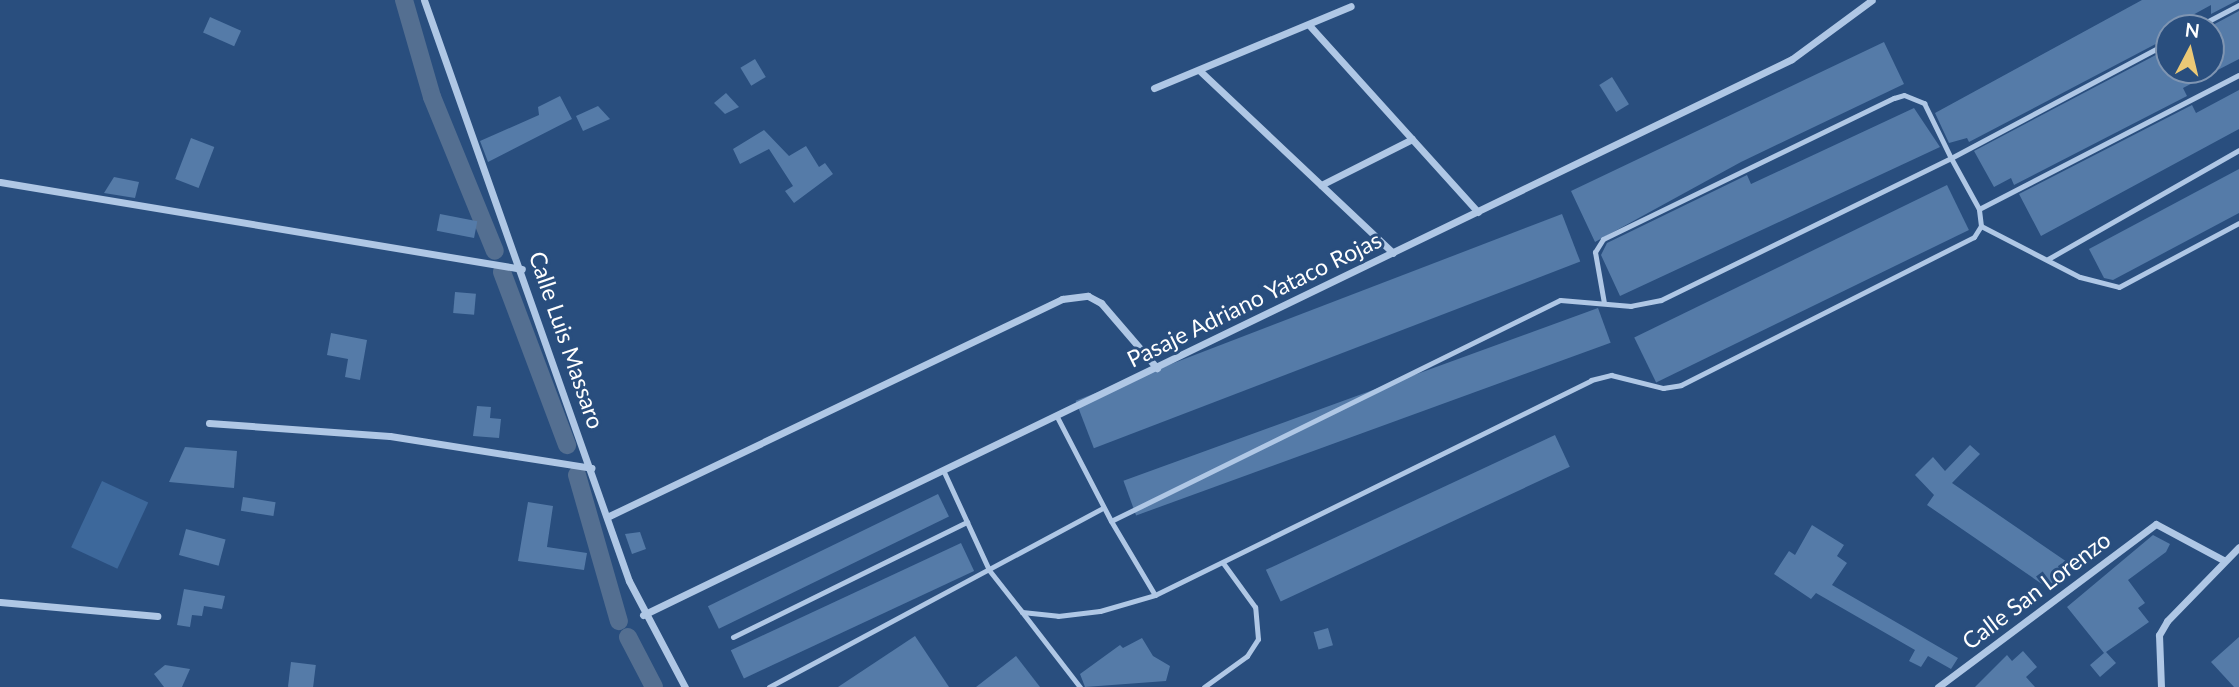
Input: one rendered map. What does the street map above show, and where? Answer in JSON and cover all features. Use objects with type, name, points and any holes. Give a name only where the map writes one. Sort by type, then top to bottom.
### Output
[{"type":"street","name":"Calle Luis Massaro","points":[[424,0],[643,615],[685,687]]},
{"type":"street","name":"Pasaje Adriano Yataco Rojas","points":[[643,615],[944,472],[1792,59],[1872,0]]},
{"type":"street","points":[[1154,89],[1351,6]]},
{"type":"street","points":[[1309,25],[1478,212]]},
{"type":"street","points":[[1200,71],[1393,253]]},
{"type":"street","points":[[1321,186],[1412,139]]},
{"type":"street","points":[[0,182],[522,269]]},
{"type":"street","points":[[607,517],[1069,297],[1088,296],[1101,303],[1157,368]]},
{"type":"street","points":[[209,423],[390,436],[591,468]]},
{"type":"street","name":"Calle San Lorenzo","points":[[1938,687],[2156,524],[2223,560]]},
{"type":"street","points":[[2161,687],[2159,635],[2223,560],[2239,547]]},
{"type":"street","points":[[0,603],[157,616]]},
{"type":"lane","points":[[2222,14],[2239,5]]},
{"type":"lane","points":[[1111,521],[1560,300],[1631,306],[1661,300],[1951,158],[2155,49]]},
{"type":"lane","points":[[1979,209],[2239,75]]},
{"type":"lane","points":[[1022,612],[1058,617],[1155,595],[1591,380],[1611,375],[1663,388],[1681,385],[1974,237],[1981,226],[1979,209],[1924,103],[1904,95],[1603,239],[1595,252],[1604,303]]},
{"type":"lane","points":[[2048,259],[2239,150]]},
{"type":"lane","points":[[1981,226],[2080,277],[2119,287],[2239,223]]},
{"type":"lane","points":[[1056,417],[1103,508],[1155,595]]},
{"type":"lane","points":[[944,472],[989,570],[1080,687]]},
{"type":"lane","points":[[769,687],[1103,508]]},
{"type":"lane","points":[[733,637],[967,522]]},
{"type":"lane","points":[[1204,687],[1247,656],[1258,639],[1255,607],[1223,563]]},
{"type":"shaded area","points":[[102,481],[148,503],[117,569],[71,547]]},
{"type":"building","points":[[2142,0],[2238,0],[2211,14],[2211,5],[2195,14],[2155,14],[2155,44],[1969,142],[1967,138],[1949,143],[1935,113]]},
{"type":"building","points":[[2239,11],[2239,59],[2225,66],[2225,18]]},
{"type":"building","points":[[210,17],[241,31],[234,46],[203,33]]},
{"type":"building","points":[[1884,42],[1904,84],[1741,162],[1595,242],[1571,191]]},
{"type":"building","points":[[2155,55],[2155,84],[2191,84],[2183,88],[2187,96],[2014,185],[2011,178],[1994,187],[1974,151]]},
{"type":"building","points":[[755,59],[766,77],[751,86],[740,68]]},
{"type":"building","points":[[1612,77],[1629,104],[1616,112],[1599,85]]},
{"type":"building","points":[[2239,90],[2239,129],[2041,236],[2019,194],[2192,105],[2196,113]]},
{"type":"building","points":[[726,93],[739,107],[725,114],[714,103]]},
{"type":"building","points":[[560,96],[572,119],[488,162],[480,141],[539,115],[538,107]]},
{"type":"building","points":[[598,106],[610,119],[583,131],[576,116]]},
{"type":"building","points":[[1914,108],[1940,147],[1620,296],[1601,255],[1607,243],[1747,175],[1751,184]]},
{"type":"building","points":[[764,130],[789,156],[806,146],[819,167],[825,163],[833,174],[794,203],[785,191],[793,186],[769,149],[740,164],[733,149]]},
{"type":"building","points":[[191,138],[214,147],[199,188],[175,179]]},
{"type":"building","points":[[2239,169],[2239,213],[2113,280],[2104,278],[2089,249]]},
{"type":"building","points":[[114,177],[139,182],[135,198],[104,193]]},
{"type":"building","points":[[1947,185],[1969,230],[1656,382],[1634,338]]},
{"type":"building","points":[[440,214],[477,221],[474,238],[437,231]]},
{"type":"building","points":[[1562,214],[1580,262],[1094,448],[1076,401]]},
{"type":"building","points":[[455,292],[476,294],[474,315],[453,313]]},
{"type":"building","points":[[1598,308],[1611,343],[1136,515],[1123,481]]},
{"type":"building","points":[[331,333],[367,340],[360,380],[345,377],[348,359],[327,355]]},
{"type":"building","points":[[477,406],[491,407],[490,418],[501,419],[499,438],[473,436]]},
{"type":"building","points":[[1555,435],[1570,467],[1281,602],[1266,570]]},
{"type":"building","points":[[1970,445],[1980,454],[1952,483],[2070,564],[2052,591],[1927,505],[1934,495],[1915,475],[1933,457],[1945,471]]},
{"type":"building","points":[[185,447],[237,451],[234,488],[169,482]]},
{"type":"building","points":[[938,494],[949,516],[719,629],[708,606]]},
{"type":"building","points":[[243,497],[276,502],[273,516],[241,511]]},
{"type":"building","points":[[528,502],[553,506],[547,547],[587,553],[584,570],[518,561]]},
{"type":"building","points":[[1812,525],[1844,545],[1837,556],[1847,563],[1832,585],[1958,658],[1951,669],[1928,656],[1921,667],[1909,661],[1915,650],[1816,593],[1811,599],[1774,574],[1789,551],[1795,555]]},
{"type":"building","points":[[186,529],[226,540],[219,566],[179,555]]},
{"type":"building","points":[[640,532],[646,549],[632,554],[625,534]]},
{"type":"building","points":[[2153,535],[2170,544],[2166,552],[2128,580],[2145,603],[2138,608],[2149,622],[2106,652],[2116,663],[2100,677],[2090,665],[2104,653],[2067,607]]},
{"type":"building","points":[[961,543],[974,571],[744,678],[731,650]]},
{"type":"building","points":[[184,589],[225,596],[222,609],[204,606],[202,616],[192,615],[190,627],[177,625]]},
{"type":"building","points":[[1328,628],[1333,645],[1319,649],[1314,632]]},
{"type":"building","points":[[915,636],[949,687],[838,687]]},
{"type":"building","points":[[2239,637],[2239,687],[2234,687],[2211,662]]},
{"type":"building","points":[[1142,638],[1153,656],[1170,666],[1166,681],[1085,687],[1080,674],[1120,645],[1123,648]]},
{"type":"building","points":[[2023,651],[2037,667],[2026,677],[2035,687],[1975,687],[2007,655],[2012,661]]},
{"type":"building","points":[[1016,656],[1040,687],[976,687]]},
{"type":"building","points":[[291,662],[316,665],[313,687],[288,687]]},
{"type":"building","points":[[165,665],[190,669],[182,687],[164,687],[154,674]]},
{"type":"waterway","points":[[404,0],[432,97],[495,251]]},
{"type":"waterway","points":[[502,272],[567,445]]},
{"type":"waterway","points":[[577,475],[619,621]]},
{"type":"waterway","points":[[628,637],[654,687]]}]
